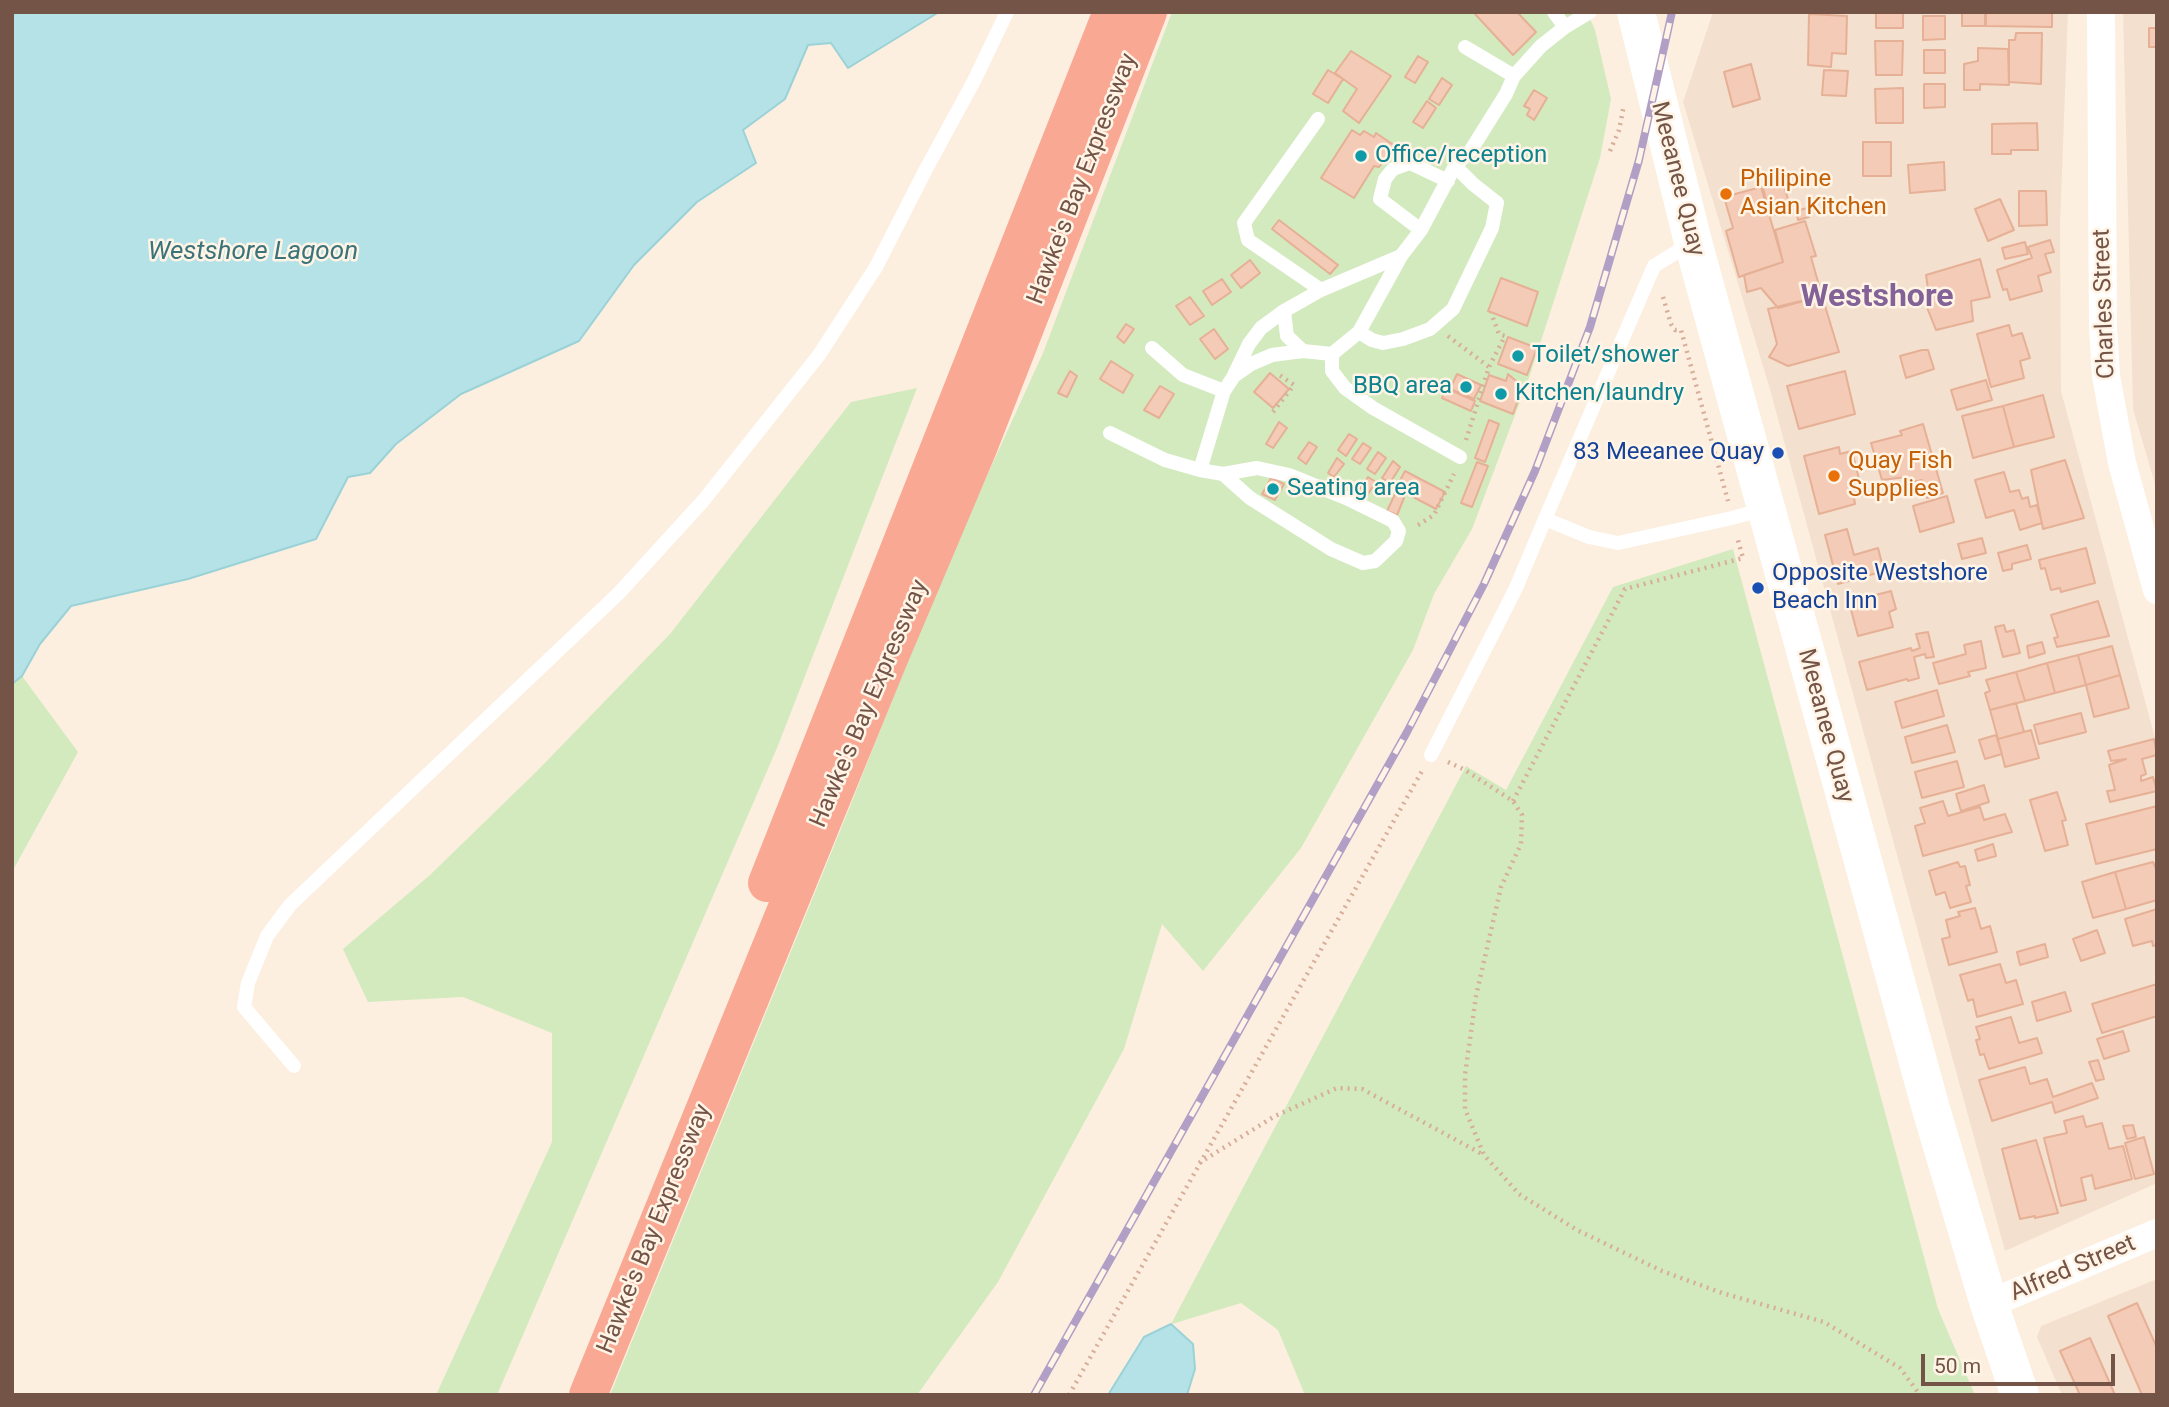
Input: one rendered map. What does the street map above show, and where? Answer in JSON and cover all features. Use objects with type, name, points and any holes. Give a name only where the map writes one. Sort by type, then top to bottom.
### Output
[{"type":"highway","name":"Hawke's Bay Expressway","points":[[560,1395],[817,760],[1112,12]]},
{"type":"highway","name":"Hawke's Bay Expressway","points":[[588,1395],[887,663],[978,448],[1148,12]]},
{"type":"main road","name":"Meeanee Quay","points":[[1636,12],[1693,242],[1931,1109],[1989,1304],[2020,1395]]},
{"type":"street","name":"Charles Street","points":[[2101,12],[2103,327],[2106,376],[2122,463],[2157,590]]},
{"type":"street","name":"Alfred Street","points":[[1989,1304],[2157,1233]]},
{"type":"lane","points":[[295,1066],[244,1007],[248,984],[267,936],[290,905],[619,593],[703,501],[819,355],[876,267],[975,79],[1007,12]]},
{"type":"lane","points":[[1554,12],[1565,27]]},
{"type":"lane","points":[[1234,376],[1272,355],[1303,351],[1332,354],[1359,332],[1401,256],[1422,230],[1455,166],[1471,150],[1506,94],[1514,76],[1541,46],[1590,12]]},
{"type":"lane","points":[[1465,47],[1514,76]]},
{"type":"lane","points":[[1318,119],[1244,223],[1248,240],[1321,290]]},
{"type":"lane","points":[[1422,230],[1380,200],[1385,179],[1393,169],[1410,163],[1448,181]]},
{"type":"lane","points":[[1359,332],[1383,343],[1430,329],[1453,309],[1492,228],[1497,203],[1455,166]]},
{"type":"lane","points":[[1431,755],[1516,588],[1654,266],[1693,242]]},
{"type":"lane","points":[[1200,470],[1224,391],[1261,328],[1321,290],[1401,256]]},
{"type":"lane","points":[[1284,311],[1287,336],[1303,351]]},
{"type":"lane","points":[[1152,348],[1183,375],[1224,391]]},
{"type":"lane","points":[[1332,354],[1332,371],[1345,388],[1373,408],[1461,457]]},
{"type":"lane","points":[[1110,433],[1164,460],[1200,470],[1223,474],[1257,468],[1289,475],[1346,498],[1392,521],[1399,531],[1396,541],[1375,561],[1363,563],[1331,549],[1250,498],[1223,474]]},
{"type":"lane","points":[[1545,519],[1589,537],[1618,543],[1732,519],[1765,509]]},
{"type":"path","points":[[1611,151],[1619,130],[1625,99]]},
{"type":"path","points":[[1415,334],[1431,340],[1440,334],[1449,337],[1489,367],[1505,336],[1499,334],[1491,313]]},
{"type":"path","points":[[1261,360],[1294,386],[1273,412]]},
{"type":"path","points":[[1069,1395],[1431,755],[1465,769],[1513,801],[1522,815],[1521,844],[1501,887],[1476,996],[1465,1075],[1465,1109],[1484,1155],[1519,1194],[1577,1230],[1662,1271],[1723,1293],[1824,1322],[1900,1368],[1920,1395]]},
{"type":"path","points":[[1198,1164],[1275,1116],[1338,1088],[1362,1089],[1484,1155]]},
{"type":"shaded area","points":[[1713,12],[2068,12],[2060,226],[2061,391],[2157,745],[2157,1183],[2005,1251],[1769,386],[1683,102]]},
{"type":"shaded area","points":[[2123,12],[2157,12],[2157,491],[2133,409]]},
{"type":"shaded area","points":[[2157,1279],[2157,1395],[2062,1395],[2037,1337],[2041,1326]]},
{"type":"green space","points":[[1172,12],[1587,12],[1595,30],[1611,99],[1600,158],[1529,378],[1472,529],[1434,594],[1413,650],[1301,848],[1203,971],[1162,924],[1124,1049],[998,1282],[917,1395],[610,1395],[939,581],[1043,353]]},
{"type":"green space","points":[[917,388],[777,748],[497,1395],[436,1395],[552,1142],[552,1033],[463,997],[368,1002],[343,949],[430,875],[537,771],[670,634],[851,402]]},
{"type":"green space","points":[[1733,549],[1938,1309],[1975,1395],[1305,1395],[1278,1330],[1241,1303],[1172,1324],[1193,1344],[1195,1369],[1187,1395],[1108,1395],[1144,1337],[1171,1324],[1466,766],[1506,790],[1613,587]]},
{"type":"green space","points":[[22,676],[78,752],[12,872],[12,684]]},
{"type":"water","name":"Westshore Lagoon","points":[[12,12],[939,12],[848,68],[831,43],[808,45],[785,99],[743,130],[756,163],[697,202],[634,265],[579,341],[461,394],[396,444],[370,473],[348,477],[316,539],[188,579],[71,606],[40,644],[22,676],[12,684]]},
{"type":"water","points":[[1171,1324],[1193,1344],[1195,1369],[1187,1395],[1108,1395],[1144,1337]]},
{"type":"building","points":[[1476,12],[1517,12],[1536,32],[1513,55]]},
{"type":"building","points":[[1876,12],[1903,12],[1903,28],[1876,28]]},
{"type":"building","points":[[1962,12],[1985,12],[1985,26],[1962,26]]},
{"type":"building","points":[[1986,12],[2052,12],[2052,27],[1986,26]]},
{"type":"building","points":[[1809,14],[1847,16],[1846,54],[1832,53],[1831,67],[1808,65]]},
{"type":"building","points":[[1923,16],[1945,16],[1945,39],[1923,40]]},
{"type":"building","points":[[2149,28],[2157,28],[2157,47],[2149,47]]},
{"type":"building","points":[[2016,33],[2042,33],[2041,84],[2009,82],[2009,40],[2015,40]]},
{"type":"building","points":[[1875,41],[1903,41],[1902,75],[1876,75]]},
{"type":"building","points":[[1978,48],[2008,49],[2009,85],[1980,84],[1980,90],[1964,90],[1964,64],[1978,61]]},
{"type":"building","points":[[1924,50],[1945,50],[1945,73],[1924,73]]},
{"type":"building","points":[[1351,51],[1391,76],[1359,123],[1343,111],[1357,89],[1335,73]]},
{"type":"building","points":[[1418,56],[1428,62],[1415,83],[1405,77]]},
{"type":"building","points":[[1751,64],[1760,99],[1733,107],[1724,72]]},
{"type":"building","points":[[1328,70],[1343,79],[1328,103],[1313,94]]},
{"type":"building","points":[[1824,70],[1848,71],[1846,96],[1822,95]]},
{"type":"building","points":[[1442,78],[1452,85],[1439,105],[1429,99]]},
{"type":"building","points":[[1924,84],[1945,84],[1945,107],[1924,108]]},
{"type":"building","points":[[1903,88],[1903,123],[1876,123],[1875,89]]},
{"type":"building","points":[[1534,90],[1547,98],[1534,120],[1527,115],[1530,109],[1524,106]]},
{"type":"building","points":[[1427,101],[1436,108],[1423,128],[1413,122]]},
{"type":"building","points":[[2037,123],[2038,150],[2011,150],[2011,154],[1992,154],[1992,124]]},
{"type":"building","name":"Office/reception","points":[[1352,130],[1360,135],[1364,131],[1374,137],[1376,133],[1395,146],[1379,167],[1374,166],[1354,198],[1321,178]]},
{"type":"building","points":[[1863,142],[1891,142],[1891,176],[1863,176]]},
{"type":"building","points":[[1944,162],[1945,190],[1910,193],[1908,165]]},
{"type":"building","points":[[1783,183],[1791,209],[1770,216],[1763,188]]},
{"type":"building","points":[[1761,187],[1783,262],[1739,277],[1726,231],[1733,228],[1724,197]]},
{"type":"building","points":[[2019,191],[2046,191],[2047,225],[2019,226]]},
{"type":"building","points":[[2000,199],[2014,230],[1988,241],[1975,209]]},
{"type":"building","points":[[1807,208],[1809,217],[1798,220],[1796,211]]},
{"type":"building","points":[[1279,220],[1338,265],[1330,274],[1272,229]]},
{"type":"building","points":[[1805,221],[1816,256],[1811,257],[1822,296],[1778,308],[1761,288],[1747,292],[1744,275],[1783,262],[1775,230]]},
{"type":"building","points":[[2050,240],[2054,252],[2045,254],[2051,272],[2038,276],[2042,291],[2010,300],[2007,289],[2003,290],[1997,270],[2032,258],[2028,247]]},
{"type":"building","points":[[2025,242],[2028,254],[2005,259],[2002,248]]},
{"type":"building","points":[[1980,259],[1990,297],[1971,301],[1973,321],[1936,330],[1926,305],[1930,303],[1926,275]]},
{"type":"building","points":[[1250,260],[1260,273],[1241,288],[1231,275]]},
{"type":"building","points":[[1501,278],[1538,292],[1527,326],[1488,311]]},
{"type":"building","points":[[1222,279],[1231,292],[1212,305],[1203,291]]},
{"type":"building","points":[[1822,296],[1839,352],[1788,366],[1769,357],[1777,344],[1768,309]]},
{"type":"building","points":[[1190,297],[1204,316],[1190,325],[1176,306]]},
{"type":"building","points":[[1126,324],[1134,329],[1124,343],[1117,337]]},
{"type":"building","points":[[2009,325],[2012,336],[2022,333],[2030,358],[2020,361],[2024,378],[1991,387],[1977,334]]},
{"type":"building","points":[[1214,329],[1228,349],[1215,359],[1200,339]]},
{"type":"building","name":"Toilet/shower","points":[[1508,337],[1537,348],[1527,375],[1498,364]]},
{"type":"building","points":[[1928,350],[1934,369],[1906,378],[1900,356]]},
{"type":"building","points":[[1111,361],[1133,375],[1123,393],[1100,379]]},
{"type":"building","points":[[1070,371],[1077,376],[1067,397],[1058,393]]},
{"type":"building","points":[[1845,371],[1855,414],[1799,429],[1787,386]]},
{"type":"building","points":[[1270,373],[1289,389],[1273,408],[1254,392]]},
{"type":"building","name":"BBQ area","points":[[1457,374],[1481,385],[1474,399],[1450,389]]},
{"type":"building","name":"Kitchen/laundry","points":[[1508,374],[1523,387],[1513,414],[1480,401],[1489,375],[1506,381]]},
{"type":"building","points":[[1986,380],[1992,400],[1957,410],[1951,390]]},
{"type":"building","points":[[1160,386],[1174,394],[1159,418],[1144,410]]},
{"type":"building","points":[[1446,388],[1475,401],[1471,411],[1442,398]]},
{"type":"building","points":[[2043,395],[2054,437],[2014,447],[2003,406]]},
{"type":"building","points":[[2003,406],[2014,447],[1973,458],[1962,416]]},
{"type":"building","points":[[1489,420],[1499,424],[1485,462],[1475,458]]},
{"type":"building","points":[[1279,422],[1287,428],[1273,448],[1266,444]]},
{"type":"building","points":[[1923,424],[1943,493],[1927,498],[1922,480],[1908,483],[1906,477],[1882,480],[1871,443],[1902,435],[1900,431]]},
{"type":"building","points":[[1349,434],[1357,439],[1346,456],[1338,450]]},
{"type":"building","points":[[1309,442],[1317,447],[1306,464],[1298,458]]},
{"type":"building","points":[[1363,443],[1371,448],[1360,464],[1352,459]]},
{"type":"building","name":"Quay Fish Supplies","points":[[1839,447],[1840,454],[1852,451],[1863,495],[1854,498],[1855,504],[1819,514],[1804,456]]},
{"type":"building","points":[[1378,452],[1386,458],[1375,474],[1367,469]]},
{"type":"building","points":[[1337,458],[1344,464],[1334,477],[1328,473]]},
{"type":"building","points":[[2065,460],[2084,518],[2043,529],[2031,470]]},
{"type":"building","points":[[1393,461],[1400,467],[1390,483],[1382,478]]},
{"type":"building","points":[[1477,462],[1488,466],[1472,507],[1461,503]]},
{"type":"building","points":[[1405,471],[1445,492],[1436,509],[1396,488]]},
{"type":"building","points":[[2004,472],[2010,492],[2019,490],[2022,499],[2028,497],[2030,507],[2037,505],[2042,523],[2020,530],[2014,510],[1986,518],[1975,480]]},
{"type":"building","points":[[1368,477],[1376,482],[1366,497],[1358,491]]},
{"type":"building","name":"Seating area","points":[[1271,478],[1284,484],[1275,500],[1262,494]]},
{"type":"building","points":[[1395,494],[1404,498],[1397,515],[1387,511]]},
{"type":"building","points":[[1947,496],[1954,522],[1920,532],[1913,506]]},
{"type":"building","points":[[1847,529],[1854,555],[1878,548],[1884,571],[1838,584],[1825,535]]},
{"type":"building","points":[[1982,538],[1986,553],[1962,559],[1958,544]]},
{"type":"building","points":[[2027,545],[2031,559],[2012,564],[2012,569],[2003,571],[1998,553]]},
{"type":"building","points":[[2086,548],[2095,583],[2061,592],[2060,588],[2051,590],[2045,568],[2041,569],[2039,560]]},
{"type":"building","points":[[1891,591],[1896,609],[1889,612],[1893,627],[1858,636],[1849,602]]},
{"type":"building","points":[[2098,601],[2109,636],[2057,647],[2054,638],[2058,637],[2051,615]]},
{"type":"building","points":[[2004,625],[2006,632],[2014,630],[2020,653],[2003,657],[1995,627]]},
{"type":"building","points":[[1928,632],[1934,657],[1926,658],[1925,654],[1914,657],[1919,678],[1867,690],[1859,662],[1920,648],[1916,634]]},
{"type":"building","points":[[1981,641],[1986,668],[1968,672],[1970,676],[1939,684],[1933,663],[1966,654],[1964,645]]},
{"type":"building","points":[[2042,642],[2045,653],[2029,658],[2027,646]]},
{"type":"building","points":[[2112,646],[2120,675],[2086,685],[2078,655]]},
{"type":"building","points":[[2078,655],[2086,685],[2055,693],[2047,663]]},
{"type":"building","points":[[2047,663],[2055,693],[2025,701],[2016,672]]},
{"type":"building","points":[[2016,672],[2025,701],[1990,710],[1985,693],[1990,691],[1986,680]]},
{"type":"building","points":[[2120,675],[2129,708],[2094,717],[2086,685]]},
{"type":"building","points":[[1937,690],[1944,716],[1902,728],[1895,702]]},
{"type":"building","points":[[2016,703],[2024,732],[1998,739],[1990,710]]},
{"type":"building","points":[[2081,713],[2086,732],[2039,744],[2034,725]]},
{"type":"building","points":[[1947,725],[1955,752],[1912,763],[1905,737]]},
{"type":"building","points":[[2031,730],[2039,758],[2005,767],[1998,739]]},
{"type":"building","points":[[1996,735],[2002,754],[1985,759],[1979,740]]},
{"type":"building","points":[[2154,739],[2157,755],[2142,759],[2146,774],[2141,776],[2141,781],[2153,777],[2157,791],[2110,802],[2107,791],[2115,790],[2109,765],[2126,759],[2111,761],[2108,751]]},
{"type":"building","points":[[1957,761],[1964,787],[1922,798],[1915,772]]},
{"type":"building","points":[[1984,785],[1989,802],[1961,811],[1956,794]]},
{"type":"building","points":[[2057,792],[2066,820],[2062,821],[2068,845],[2045,851],[2030,800]]},
{"type":"building","points":[[1943,801],[1948,816],[1980,807],[1984,820],[2005,814],[2012,832],[1923,856],[1915,826],[1925,823],[1920,808]]},
{"type":"building","points":[[2157,806],[2157,849],[2096,864],[2086,824]]},
{"type":"building","points":[[1993,844],[1996,856],[1978,861],[1975,850]]},
{"type":"building","points":[[1958,862],[1960,867],[1965,866],[1970,885],[1966,886],[1971,902],[1950,908],[1945,892],[1936,895],[1929,871]]},
{"type":"building","points":[[2153,862],[2157,871],[2157,900],[2126,909],[2115,872]]},
{"type":"building","points":[[2115,872],[2126,909],[2093,918],[2082,882]]},
{"type":"building","points":[[1975,908],[1981,929],[1990,926],[1997,952],[1949,965],[1942,939],[1950,937],[1946,920],[1960,916],[1958,912]]},
{"type":"building","points":[[2157,909],[2157,945],[2153,946],[2152,941],[2133,946],[2125,919]]},
{"type":"building","points":[[2097,930],[2105,953],[2081,961],[2073,939]]},
{"type":"building","points":[[2045,944],[2048,957],[2020,965],[2017,952]]},
{"type":"building","points":[[2000,964],[2006,983],[2016,980],[2023,1004],[1977,1017],[1973,999],[1968,1001],[1960,975]]},
{"type":"building","points":[[2157,984],[2157,1016],[2102,1033],[2092,1004]]},
{"type":"building","points":[[2065,992],[2071,1011],[2037,1021],[2032,1002]]},
{"type":"building","points":[[2011,1017],[2019,1043],[2037,1038],[2042,1053],[1989,1069],[1984,1054],[1980,1055],[1976,1040],[1980,1039],[1976,1027]]},
{"type":"building","points":[[2123,1031],[2129,1051],[2104,1059],[2097,1039]]},
{"type":"building","points":[[2098,1060],[2104,1079],[2096,1081],[2089,1062]]},
{"type":"building","points":[[2025,1067],[2030,1084],[2047,1079],[2053,1097],[2092,1083],[2098,1098],[2055,1113],[2052,1102],[1992,1121],[1979,1080]]},
{"type":"building","points":[[2083,1116],[2086,1127],[2102,1123],[2109,1149],[2123,1146],[2132,1179],[2095,1189],[2092,1175],[2081,1178],[2086,1200],[2061,1206],[2044,1138],[2067,1133],[2064,1121]]},
{"type":"building","points":[[2133,1125],[2136,1137],[2127,1139],[2123,1126]]},
{"type":"building","points":[[2144,1137],[2154,1174],[2135,1179],[2125,1143]]},
{"type":"building","points":[[2036,1140],[2058,1213],[2020,1219],[2002,1149]]},
{"type":"building","points":[[2137,1303],[2157,1348],[2157,1395],[2142,1395],[2108,1316]]},
{"type":"building","points":[[2090,1338],[2115,1395],[2080,1395],[2060,1351]]},
{"type":"railway","points":[[1034,1395],[1407,732],[1484,584],[1535,471],[1590,327],[1639,160],[1672,12]]},
{"type":"place","name":"Office/reception","points":[[1361,156]]},
{"type":"place","name":"Philipine Asian Kitchen","points":[[1726,194]]},
{"type":"place","name":"Toilet/shower","points":[[1518,356]]},
{"type":"place","name":"BBQ area","points":[[1466,387]]},
{"type":"place","name":"Kitchen/laundry","points":[[1501,394]]},
{"type":"place","name":"83 Meeanee Quay","points":[[1778,453]]},
{"type":"place","name":"Quay Fish Supplies","points":[[1834,476]]},
{"type":"place","name":"Seating area","points":[[1273,489]]},
{"type":"place","name":"Opposite Westshore Beach Inn","points":[[1758,588]]},
{"type":"district","name":"Westshore","points":[[1877,298]]}]
